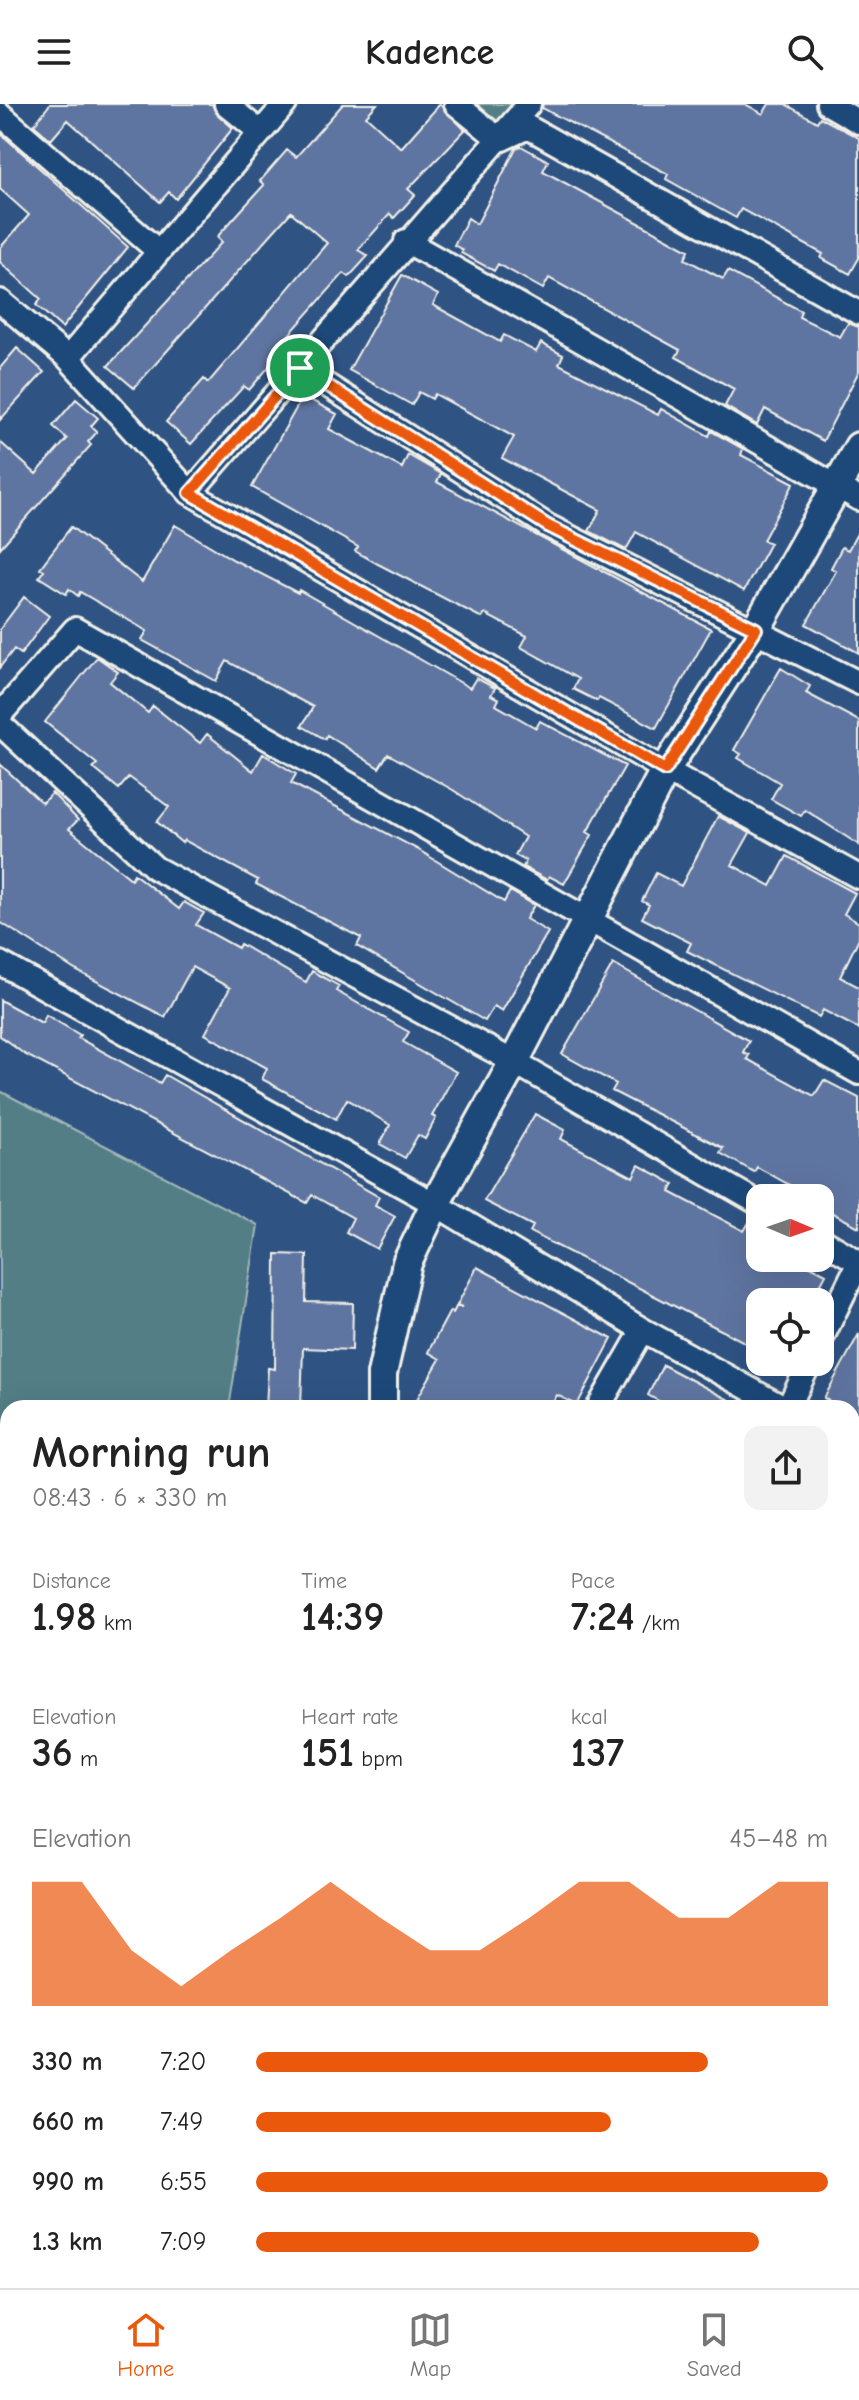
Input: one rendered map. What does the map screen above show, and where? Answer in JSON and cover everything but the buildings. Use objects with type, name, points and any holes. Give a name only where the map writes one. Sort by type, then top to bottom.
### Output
[{"type":"street","points":[[226,104],[260,132]]},
{"type":"street","points":[[68,358],[285,104]]},
{"type":"street","points":[[456,104],[500,140]]},
{"type":"street","points":[[190,493],[406,241],[500,140],[529,104]]},
{"type":"street","points":[[828,104],[859,122]]},
{"type":"street","points":[[0,114],[158,251]]},
{"type":"street","points":[[500,140],[528,127],[859,313]]},
{"type":"street","points":[[406,241],[848,493]]},
{"type":"street","points":[[0,301],[68,358],[190,493],[665,770],[859,877]]},
{"type":"street","points":[[300,368],[548,526],[859,683]]},
{"type":"street","points":[[382,1400],[382,1374],[407,1263],[435,1204],[514,1062],[665,770],[848,493],[859,447]]},
{"type":"street","points":[[0,715],[75,629],[859,1073]]},
{"type":"street","points":[[0,724],[155,868],[514,1062],[746,1196]]},
{"type":"street","points":[[0,963],[435,1204],[643,1330],[771,1400]]},
{"type":"street","points":[[834,1247],[859,1262],[834,1313]]},
{"type":"street","points":[[603,1400],[643,1330]]},
{"type":"street","points":[[790,1400],[803,1376]]},
{"type":"green space","points":[[468,104],[514,104],[495,127]]},
{"type":"green space","points":[[0,1091],[258,1225],[230,1400],[0,1400]]},
{"type":"route","points":[[300,368],[548,526],[756,629],[665,770],[190,493],[300,368]]}]
